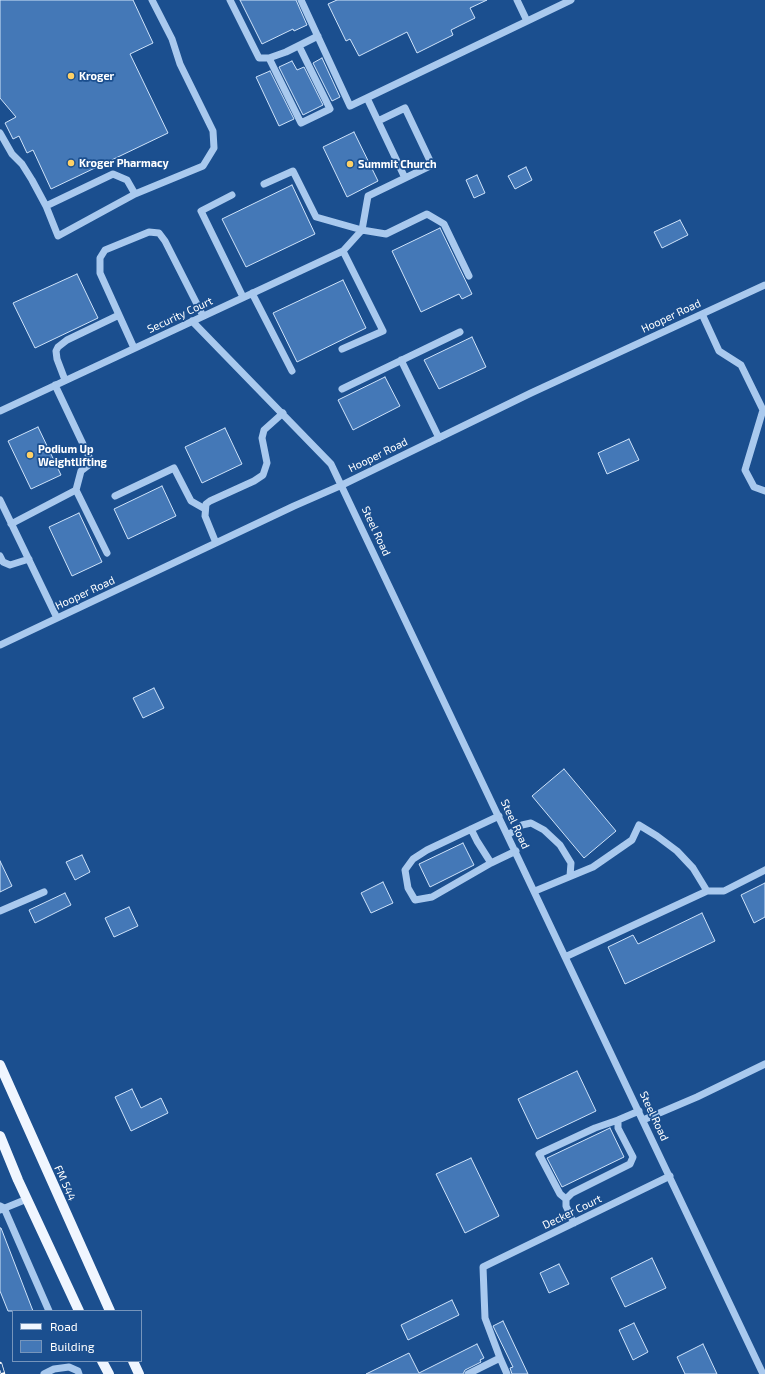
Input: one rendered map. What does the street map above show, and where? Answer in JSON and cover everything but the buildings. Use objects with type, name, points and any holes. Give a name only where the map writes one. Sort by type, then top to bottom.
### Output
[{"type":"main road","name":"FM 544","points":[[0,1065],[110,1310]]},
{"type":"main road","points":[[0,1136],[26,1199],[79,1310]]},
{"type":"main road","points":[[103,1362],[109,1374]]},
{"type":"main road","points":[[133,1362],[139,1374]]},
{"type":"street","points":[[0,133],[12,154],[22,164],[46,206],[58,236],[135,194],[203,166],[214,148],[213,131],[180,64],[172,39],[152,0]]},
{"type":"street","points":[[230,0],[259,58],[269,58],[299,46],[318,36]]},
{"type":"street","points":[[301,0],[350,106],[571,0]]},
{"type":"street","points":[[517,0],[527,21]]},
{"type":"street","points":[[269,58],[301,123],[330,109],[299,46]]},
{"type":"street","points":[[367,98],[405,178]]},
{"type":"street","points":[[362,230],[368,196],[432,165],[405,108],[378,122]]},
{"type":"street","points":[[264,184],[293,171],[316,217],[362,230],[386,234],[428,214],[444,224],[469,276]]},
{"type":"street","points":[[46,206],[113,174],[127,180],[135,194]]},
{"type":"street","points":[[232,195],[201,211],[243,297]]},
{"type":"street","name":"Security Court","points":[[0,411],[343,251],[362,230]]},
{"type":"street","points":[[134,348],[100,273],[100,258],[106,250],[148,232],[159,233],[165,241],[203,316]]},
{"type":"street","points":[[342,349],[383,332],[343,251]]},
{"type":"street","name":"Hooper Road","points":[[0,645],[342,485],[538,390],[765,285]]},
{"type":"street","points":[[252,293],[292,371]]},
{"type":"street","points":[[702,314],[719,351],[741,365],[763,410],[745,470],[754,487],[765,491]]},
{"type":"street","points":[[65,380],[57,359],[56,351],[58,347],[67,340],[119,315]]},
{"type":"street","name":"Steel Road","points":[[192,321],[331,464],[763,1374]]},
{"type":"street","points":[[342,389],[460,332]]},
{"type":"street","points":[[401,360],[439,438]]},
{"type":"street","points":[[55,385],[91,461],[90,464],[81,471],[76,490],[106,553]]},
{"type":"street","points":[[216,543],[208,524],[205,509],[206,504],[254,481],[263,475],[267,463],[262,438],[264,430],[283,413]]},
{"type":"street","points":[[115,496],[174,468],[190,501],[205,509]]},
{"type":"street","points":[[12,524],[76,490]]},
{"type":"street","points":[[0,500],[57,618]]},
{"type":"street","points":[[0,556],[3,562],[10,565],[29,559]]},
{"type":"street","points":[[499,816],[427,850],[413,860],[405,870],[408,888],[415,900],[432,897],[491,862],[516,851]]},
{"type":"street","points":[[508,835],[522,825],[531,823],[544,830],[560,845],[571,863],[570,876]]},
{"type":"street","points":[[535,892],[593,866],[632,840],[639,825],[677,851],[694,868],[706,891]]},
{"type":"street","points":[[471,829],[491,862]]},
{"type":"street","points":[[565,957],[706,891],[724,892],[765,870]]},
{"type":"street","points":[[0,911],[44,892]]},
{"type":"street","points":[[643,1120],[697,1097],[765,1064]]},
{"type":"street","points":[[566,1199],[560,1194],[539,1154],[595,1128],[639,1111]]},
{"type":"street","points":[[574,1223],[566,1206],[566,1199],[572,1193],[630,1164],[633,1157],[618,1128],[618,1120]]},
{"type":"street","name":"Decker Court","points":[[500,1358],[485,1318],[483,1267],[670,1176]]},
{"type":"street","points":[[26,1199],[1,1208],[49,1310]]},
{"type":"street","points":[[468,1374],[500,1358],[507,1374]]},
{"type":"street","points":[[44,1374],[54,1369],[69,1367],[79,1374]]},
{"type":"railway","points":[[0,1364],[3,1374]]},
{"type":"place","name":"Kroger","points":[[71,76]]},
{"type":"place","name":"Kroger Pharmacy","points":[[71,163]]},
{"type":"place","name":"Summit Church","points":[[350,164]]},
{"type":"place","name":"Podium Up Weightlifting","points":[[30,455]]}]
